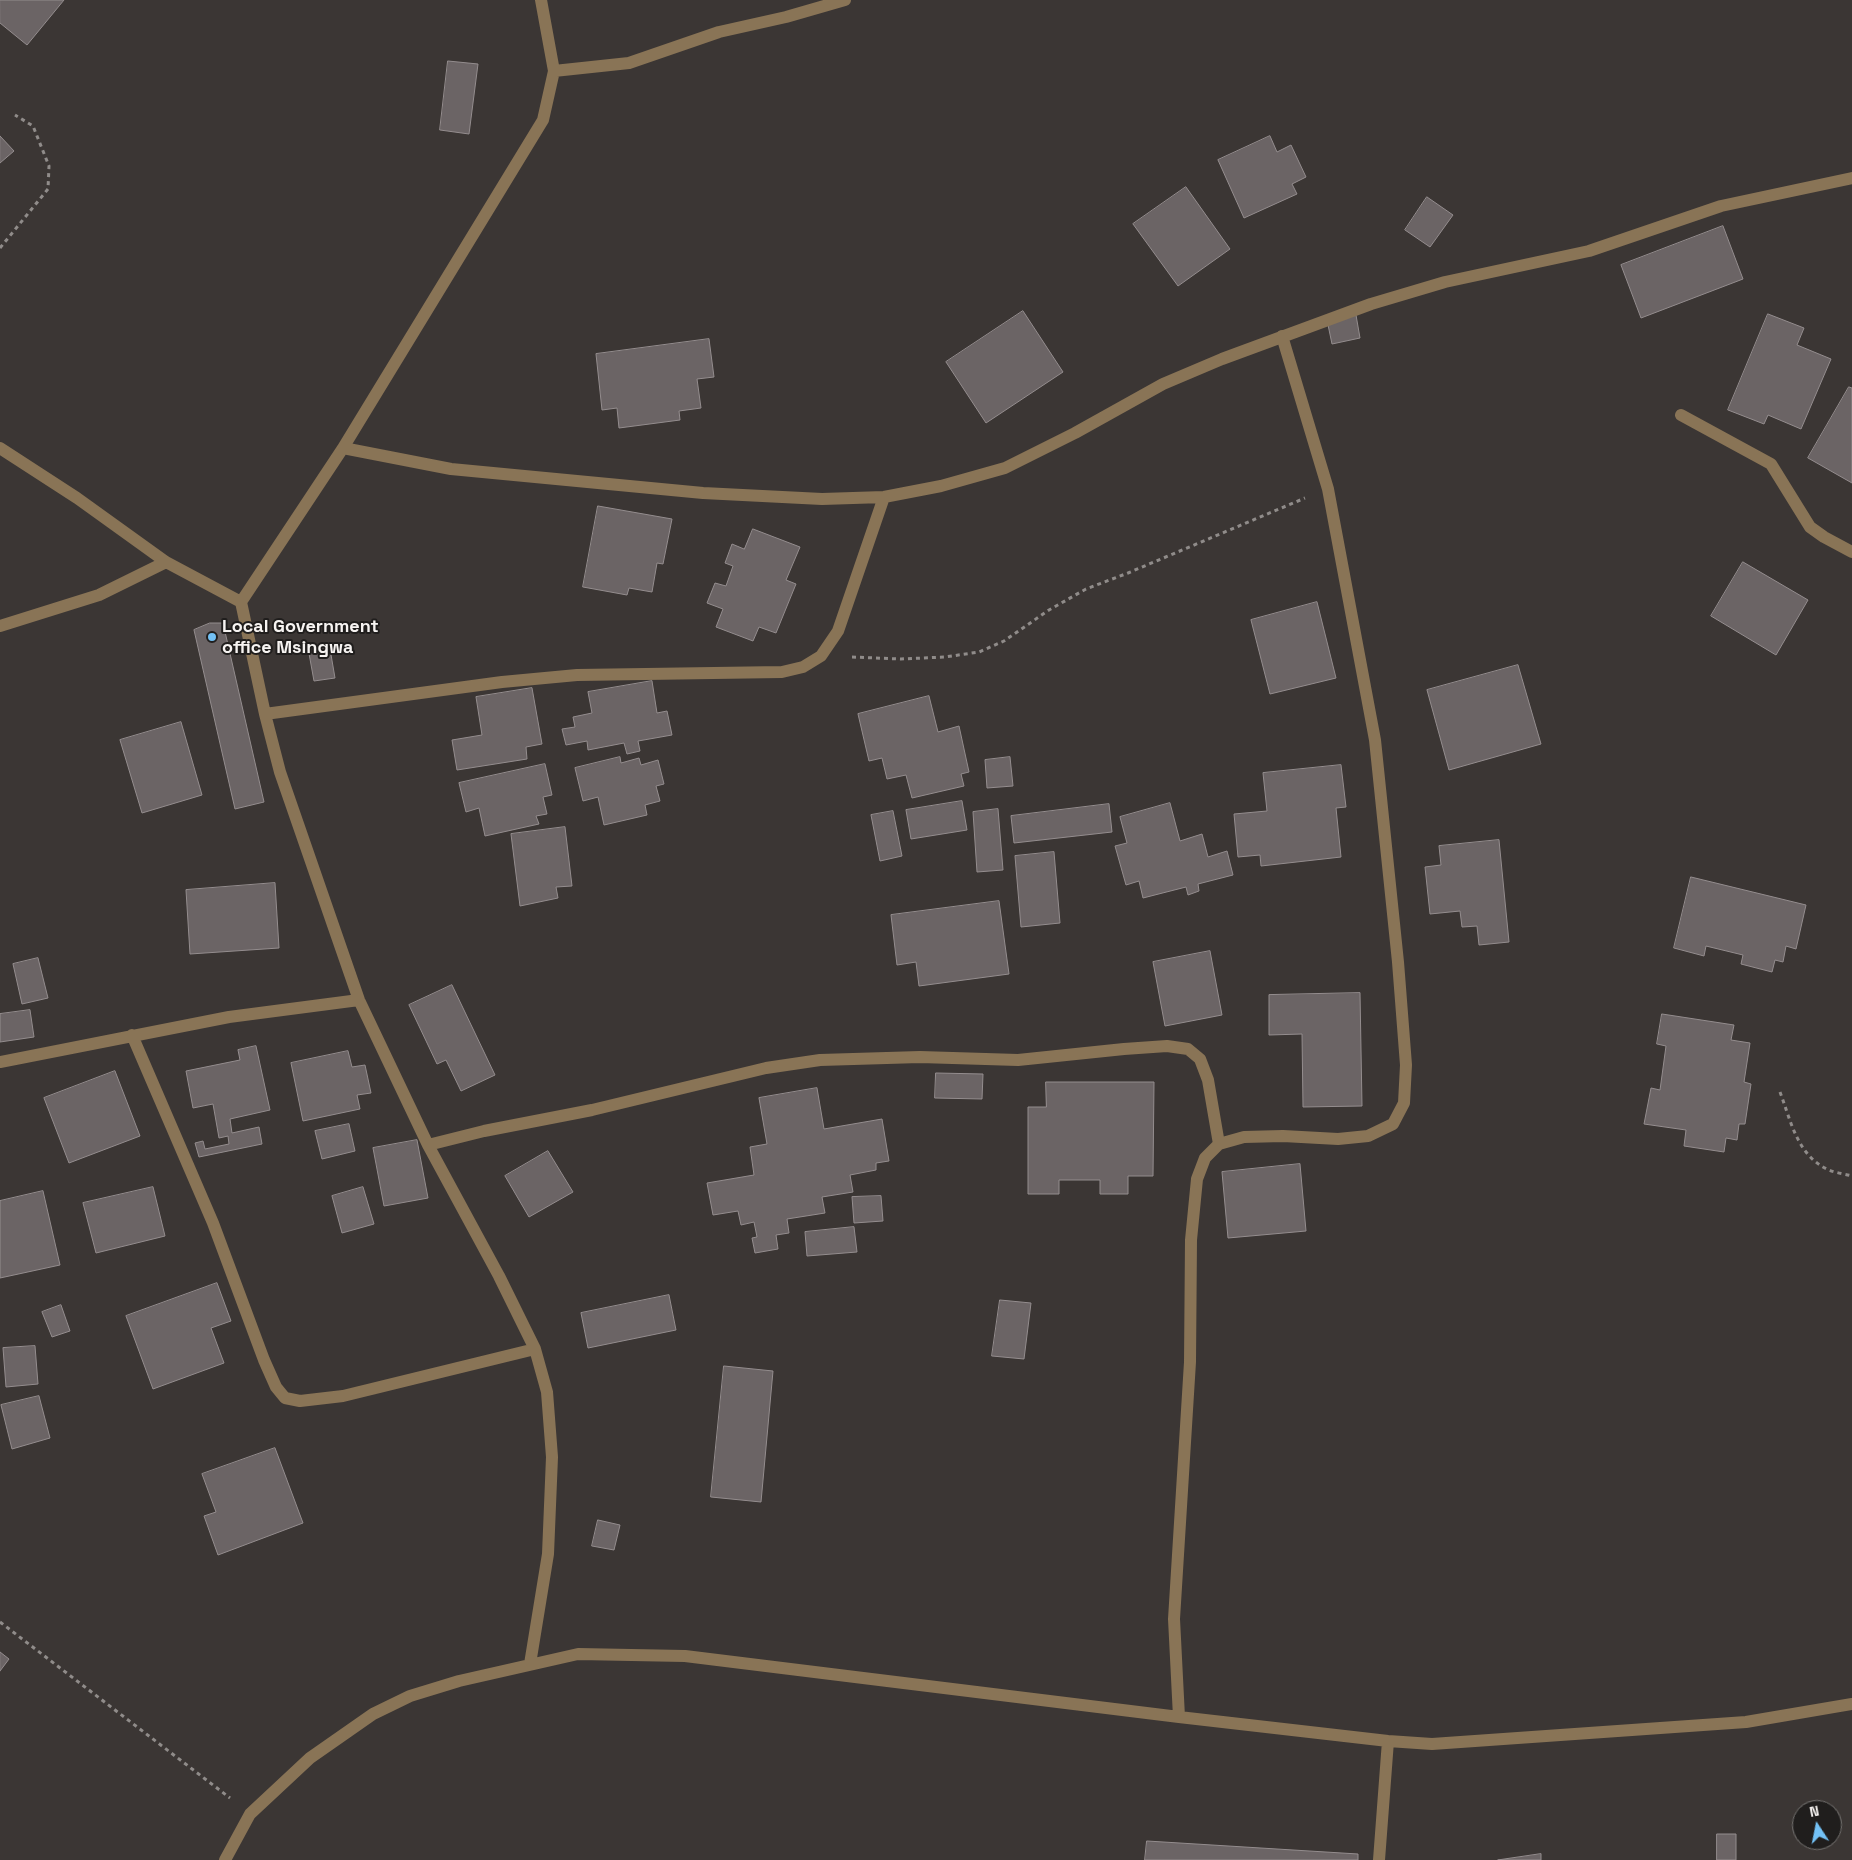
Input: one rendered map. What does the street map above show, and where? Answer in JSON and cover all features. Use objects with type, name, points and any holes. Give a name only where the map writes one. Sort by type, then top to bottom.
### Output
[{"type":"street","points":[[530,1664],[548,1554],[552,1457],[547,1392],[535,1349],[499,1276],[428,1145],[359,1000],[280,772],[265,714],[241,602],[343,448],[543,120],[554,71],[541,0]]},
{"type":"street","points":[[554,71],[629,63],[719,32],[786,18],[844,0]]},
{"type":"street","points":[[343,448],[451,469],[702,494],[822,499],[884,498],[941,486],[1005,468],[1076,433],[1163,384],[1282,336],[1371,304],[1445,282],[1589,251],[1721,206],[1852,178]]},
{"type":"street","points":[[1179,1717],[1174,1619],[1190,1362],[1191,1240],[1198,1179],[1205,1158],[1219,1144],[1244,1138],[1282,1136],[1338,1139],[1368,1136],[1393,1124],[1404,1103],[1406,1066],[1398,962],[1375,740],[1328,489],[1282,336]]},
{"type":"street","points":[[1681,415],[1771,464],[1810,527],[1824,538],[1852,552]]},
{"type":"street","points":[[0,448],[77,498],[166,562],[241,602]]},
{"type":"street","points":[[265,714],[502,682],[577,675],[782,672],[803,667],[821,656],[838,631],[884,498]]},
{"type":"street","points":[[0,626],[99,595],[166,562]]},
{"type":"street","points":[[0,1062],[229,1017],[359,1000]]},
{"type":"street","points":[[132,1035],[213,1223],[264,1360],[276,1387],[285,1398],[300,1401],[343,1396],[535,1349]]},
{"type":"street","points":[[428,1145],[484,1131],[592,1110],[756,1070],[820,1060],[920,1057],[1018,1060],[1124,1048],[1167,1046],[1188,1049],[1200,1059],[1208,1080],[1219,1144]]},
{"type":"street","points":[[225,1860],[250,1814],[310,1758],[373,1714],[410,1696],[459,1681],[578,1654],[685,1656],[1179,1717],[1388,1741],[1432,1744],[1746,1722],[1852,1704]]},
{"type":"street","points":[[1379,1860],[1388,1741]]},
{"type":"path","points":[[0,248],[48,189],[50,166],[33,126],[15,115]]},
{"type":"path","points":[[821,656],[901,659],[945,657],[979,652],[1004,641],[1049,610],[1086,589],[1146,566],[1328,489]]},
{"type":"path","points":[[1780,1092],[1798,1142],[1810,1156],[1829,1170],[1852,1176]]},
{"type":"path","points":[[0,1622],[250,1814]]},
{"type":"building","points":[[0,0],[64,0],[27,45],[0,23]]},
{"type":"building","points":[[448,61],[478,64],[469,134],[440,130]]},
{"type":"building","points":[[0,136],[14,151],[0,163]]},
{"type":"building","points":[[1270,136],[1277,152],[1291,145],[1306,177],[1292,184],[1297,194],[1244,218],[1218,160]]},
{"type":"building","points":[[1186,187],[1230,249],[1178,286],[1133,224]]},
{"type":"building","points":[[1427,197],[1453,215],[1430,247],[1405,230]]},
{"type":"building","points":[[1723,226],[1743,279],[1641,318],[1621,265]]},
{"type":"building","points":[[1023,311],[1063,372],[986,423],[946,362]]},
{"type":"building","points":[[1768,314],[1804,328],[1797,345],[1831,359],[1801,429],[1768,415],[1764,424],[1728,410]]},
{"type":"building","points":[[1356,315],[1360,338],[1332,344],[1327,320]]},
{"type":"building","points":[[709,339],[714,377],[697,379],[701,408],[679,411],[680,420],[619,428],[617,408],[602,410],[596,354]]},
{"type":"building","points":[[1849,387],[1852,388],[1852,483],[1808,458]]},
{"type":"building","points":[[598,506],[672,519],[663,564],[657,563],[652,592],[629,588],[627,595],[583,587]]},
{"type":"building","points":[[753,529],[800,547],[786,580],[796,584],[776,633],[759,627],[753,641],[716,627],[723,609],[707,603],[715,583],[726,586],[733,566],[725,563],[732,544],[744,549]]},
{"type":"building","points":[[1743,562],[1808,600],[1776,655],[1711,616]]},
{"type":"building","points":[[1317,602],[1336,678],[1270,694],[1251,620]]},
{"type":"building","points":[[210,623],[223,623],[264,802],[235,809],[194,630]]},
{"type":"building","points":[[329,643],[335,678],[314,681],[308,648]]},
{"type":"building","points":[[1518,665],[1541,744],[1449,770],[1427,690]]},
{"type":"building","points":[[652,681],[657,713],[667,711],[672,735],[638,741],[640,751],[627,754],[624,743],[588,750],[587,741],[566,745],[562,729],[575,727],[573,717],[592,713],[588,692]]},
{"type":"building","points":[[532,688],[542,744],[526,747],[527,759],[457,770],[452,740],[482,735],[476,697]]},
{"type":"building","points":[[929,696],[938,732],[959,726],[969,772],[961,774],[964,786],[912,798],[906,775],[887,779],[882,758],[869,761],[858,714]]},
{"type":"building","points":[[181,722],[202,795],[142,813],[120,740]]},
{"type":"building","points":[[620,757],[621,763],[639,758],[641,765],[658,760],[664,784],[656,786],[660,801],[645,805],[647,815],[604,825],[598,797],[583,801],[575,768]]},
{"type":"building","points":[[1010,757],[1013,786],[987,788],[985,760]]},
{"type":"building","points":[[545,764],[552,795],[543,797],[547,814],[536,816],[539,824],[485,836],[479,808],[466,812],[459,783]]},
{"type":"building","points":[[1341,765],[1346,807],[1336,808],[1341,857],[1261,866],[1260,855],[1238,857],[1234,814],[1267,811],[1263,773]]},
{"type":"building","points":[[962,801],[967,830],[911,839],[906,810]]},
{"type":"building","points":[[1170,803],[1180,841],[1202,834],[1208,857],[1227,851],[1233,875],[1198,884],[1199,891],[1188,895],[1186,887],[1143,898],[1139,881],[1126,885],[1115,846],[1127,843],[1120,817]]},
{"type":"building","points":[[1109,804],[1112,832],[1014,843],[1011,816]]},
{"type":"building","points":[[998,809],[1003,870],[977,872],[973,812]]},
{"type":"building","points":[[893,811],[902,856],[880,861],[871,815]]},
{"type":"building","points":[[565,827],[572,886],[556,887],[558,898],[520,906],[511,834]]},
{"type":"building","points":[[1499,840],[1509,942],[1479,945],[1477,926],[1462,927],[1460,911],[1430,914],[1425,867],[1441,865],[1439,846]]},
{"type":"building","points":[[1054,852],[1060,923],[1021,927],[1015,856]]},
{"type":"building","points":[[1691,877],[1806,905],[1796,949],[1786,946],[1783,962],[1775,960],[1772,972],[1741,964],[1743,955],[1706,946],[1704,956],[1674,948]]},
{"type":"building","points":[[275,883],[279,948],[190,954],[186,890]]},
{"type":"building","points":[[999,901],[1009,974],[919,986],[916,962],[897,965],[891,915]]},
{"type":"building","points":[[1210,951],[1222,1015],[1165,1026],[1153,962]]},
{"type":"building","points":[[38,958],[48,998],[22,1004],[13,964]]},
{"type":"building","points":[[452,985],[495,1075],[461,1091],[446,1060],[437,1064],[409,1005]]},
{"type":"building","points":[[1360,993],[1362,1106],[1303,1107],[1302,1034],[1269,1035],[1269,995]]},
{"type":"building","points":[[30,1010],[34,1037],[0,1042],[0,1014]]},
{"type":"building","points":[[1662,1014],[1734,1025],[1731,1040],[1750,1043],[1744,1082],[1751,1084],[1745,1124],[1739,1124],[1737,1140],[1726,1138],[1724,1152],[1684,1146],[1686,1130],[1644,1124],[1651,1088],[1660,1090],[1666,1046],[1657,1044]]},
{"type":"building","points":[[256,1046],[270,1110],[230,1119],[232,1133],[259,1127],[262,1144],[199,1157],[195,1143],[203,1141],[205,1149],[229,1144],[228,1136],[219,1138],[213,1104],[193,1108],[186,1071],[240,1060],[238,1050]]},
{"type":"building","points":[[348,1051],[352,1067],[365,1065],[371,1093],[357,1095],[360,1109],[303,1121],[291,1063]]},
{"type":"building","points":[[115,1071],[140,1136],[69,1163],[44,1098]]},
{"type":"building","points":[[936,1073],[983,1074],[982,1099],[935,1098]]},
{"type":"building","points":[[1046,1082],[1154,1082],[1153,1176],[1128,1176],[1128,1194],[1100,1194],[1100,1180],[1059,1180],[1059,1194],[1028,1194],[1028,1107],[1046,1107]]},
{"type":"building","points":[[817,1088],[824,1129],[882,1119],[889,1161],[876,1163],[876,1170],[850,1175],[853,1192],[822,1197],[825,1213],[787,1219],[789,1233],[776,1235],[778,1249],[755,1253],[752,1238],[757,1237],[754,1222],[741,1225],[738,1211],[713,1215],[707,1183],[754,1175],[750,1147],[767,1144],[759,1098]]},
{"type":"building","points":[[349,1124],[355,1151],[322,1159],[315,1131]]},
{"type":"building","points":[[417,1140],[428,1198],[384,1206],[373,1148]]},
{"type":"building","points":[[548,1151],[573,1192],[529,1217],[505,1176]]},
{"type":"building","points":[[1300,1164],[1306,1231],[1228,1238],[1222,1172]]},
{"type":"building","points":[[153,1187],[165,1236],[96,1253],[83,1203]]},
{"type":"building","points":[[363,1187],[374,1224],[342,1233],[332,1196]]},
{"type":"building","points":[[43,1191],[60,1265],[0,1278],[0,1201]]},
{"type":"building","points":[[881,1196],[883,1221],[854,1223],[852,1197]]},
{"type":"building","points":[[854,1227],[857,1252],[807,1256],[805,1232]]},
{"type":"building","points":[[217,1283],[231,1321],[211,1328],[224,1363],[153,1389],[126,1316]]},
{"type":"building","points":[[669,1295],[676,1330],[588,1348],[581,1313]]},
{"type":"building","points":[[1000,1300],[1031,1303],[1024,1359],[992,1356]]},
{"type":"building","points":[[61,1305],[70,1331],[52,1337],[42,1312]]},
{"type":"building","points":[[35,1346],[38,1384],[6,1387],[3,1348]]},
{"type":"building","points":[[724,1366],[773,1371],[761,1502],[711,1497]]},
{"type":"building","points":[[39,1396],[50,1438],[12,1449],[1,1405]]},
{"type":"building","points":[[275,1448],[303,1523],[218,1555],[204,1516],[216,1512],[202,1474]]},
{"type":"building","points":[[598,1520],[620,1525],[614,1550],[592,1546]]},
{"type":"building","points":[[0,1652],[9,1659],[0,1671]]},
{"type":"building","points":[[1717,1834],[1736,1834],[1736,1860],[1717,1860]]},
{"type":"building","points":[[1147,1841],[1358,1854],[1358,1860],[1145,1860]]},
{"type":"building","points":[[1541,1854],[1541,1860],[1498,1860]]},
{"type":"place","name":"Local Government office Msingwa","points":[[212,637]]}]
